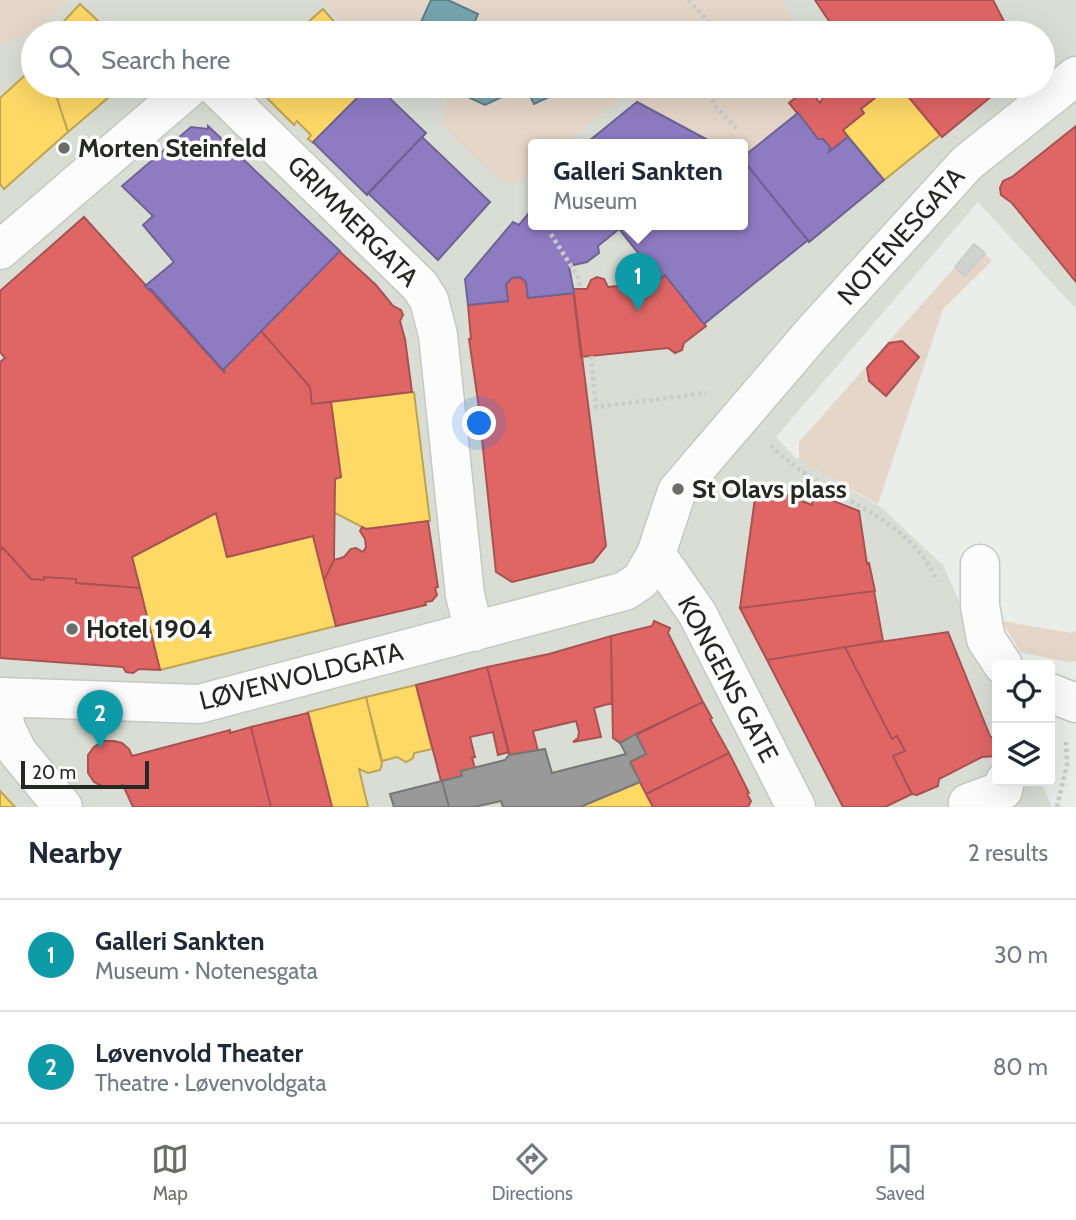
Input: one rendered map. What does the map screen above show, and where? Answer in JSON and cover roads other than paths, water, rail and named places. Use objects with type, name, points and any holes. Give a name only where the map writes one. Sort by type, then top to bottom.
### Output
[{"type":"street","name":"NOTENESGATA","points":[[1055,93],[1076,76]]},
{"type":"street","points":[[0,250],[177,98]]},
{"type":"street","name":"GRIMMERGATA","points":[[227,98],[420,286],[429,300],[438,335],[465,595],[474,632]]},
{"type":"street","name":"NOTENESGATA","points":[[656,554],[677,491],[814,331],[967,163],[1048,98]]},
{"type":"street","points":[[474,632],[625,591],[641,580],[656,554]]},
{"type":"street","name":"KONGENS GATE","points":[[656,554],[697,613],[796,807]]},
{"type":"street","points":[[980,564],[980,606],[986,639],[1000,660]]},
{"type":"street","name":"LØVENVOLDGATA","points":[[1,697],[199,704],[474,632]]},
{"type":"street","points":[[1,697],[5,726],[17,751],[63,807]]},
{"type":"street","points":[[1055,698],[1071,719]]},
{"type":"street","points":[[968,803],[1003,790],[1004,786]]},
{"type":"place","name":"Morten Steinfeld","points":[[64,148]]},
{"type":"place","name":"Galleri Sankten","points":[[638,311]]},
{"type":"place","name":"St Olavs plass","points":[[678,489]]},
{"type":"place","name":"Hotel 1904","points":[[72,629]]},
{"type":"place","name":"Løvenvold Theater","points":[[100,748]]}]
